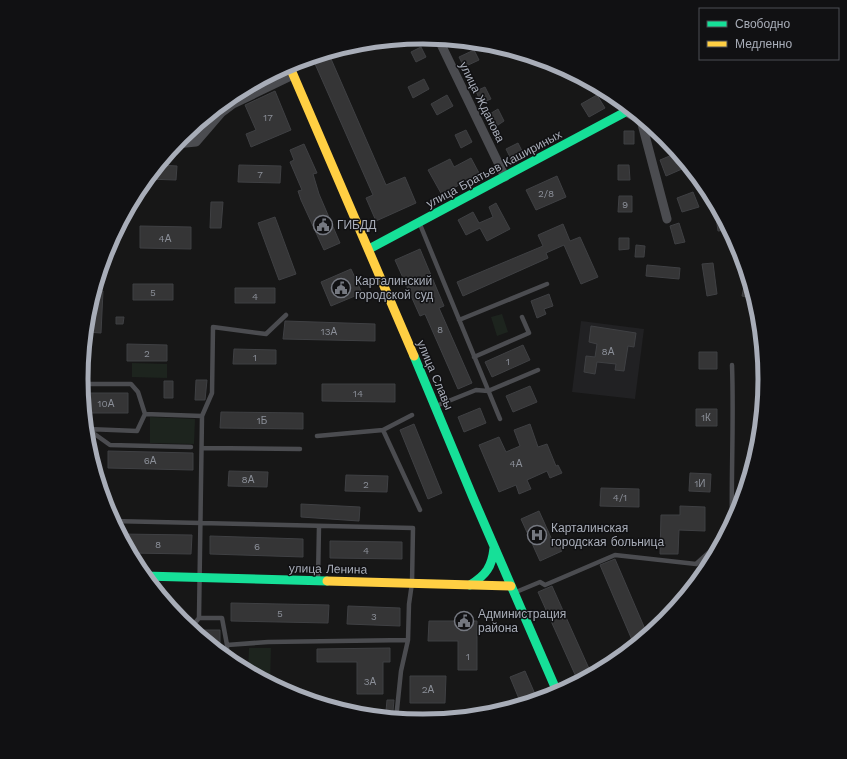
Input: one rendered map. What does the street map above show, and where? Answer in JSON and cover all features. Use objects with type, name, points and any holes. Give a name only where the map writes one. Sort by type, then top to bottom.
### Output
[{"type":"main road","name":"улица Славы","points":[[292,72],[369,249],[555,688]]},
{"type":"main road","name":"улица Братьев Кашириных","points":[[369,249],[627,112]]},
{"type":"main road","points":[[470,585],[484,577],[491,568],[494,560],[494,546]]},
{"type":"main road","name":"улица Ленина","points":[[152,576],[318,582],[470,585],[513,589]]},
{"type":"street","name":"улица Жданова","points":[[441,45],[505,177]]},
{"type":"street","points":[[247,94],[293,75]]},
{"type":"street","points":[[185,143],[196,142],[224,110]]},
{"type":"street","points":[[642,125],[667,219]]},
{"type":"lane","points":[[419,222],[500,419]]},
{"type":"lane","points":[[459,320],[548,284]]},
{"type":"lane","points":[[194,624],[199,618],[202,416],[212,393],[212,328],[266,334],[286,315]]},
{"type":"lane","points":[[474,357],[529,333],[522,317]]},
{"type":"lane","points":[[732,365],[734,416],[731,452],[732,511]]},
{"type":"lane","points":[[435,407],[476,390],[488,391],[538,370]]},
{"type":"lane","points":[[88,384],[131,384],[138,392],[145,414],[137,431],[92,429]]},
{"type":"lane","points":[[145,414],[202,416]]},
{"type":"lane","points":[[317,436],[383,430],[412,415]]},
{"type":"lane","points":[[383,430],[420,510]]},
{"type":"lane","points":[[92,433],[110,445],[191,447]]},
{"type":"lane","points":[[202,448],[300,449]]},
{"type":"lane","points":[[120,521],[413,528],[412,583],[408,640],[401,671],[397,714]]},
{"type":"lane","points":[[318,582],[319,526]]},
{"type":"lane","points":[[513,589],[540,582],[545,585],[615,555],[696,564],[713,549]]},
{"type":"lane","points":[[199,618],[222,618],[227,645],[227,651]]},
{"type":"lane","points":[[227,645],[268,642],[408,640]]},
{"type":"shaded area","points":[[502,314],[508,332],[497,336],[491,317]]},
{"type":"shaded area","points":[[581,321],[644,329],[635,399],[572,392]]},
{"type":"shaded area","points":[[132,363],[167,364],[167,378],[132,377]]},
{"type":"shaded area","points":[[150,417],[195,419],[194,444],[150,443]]},
{"type":"shaded area","points":[[249,648],[271,648],[270,677],[248,665]]},
{"type":"building","points":[[421,47],[426,57],[416,62],[411,52]]},
{"type":"building","points":[[474,50],[479,60],[464,67],[459,57]]},
{"type":"building","points":[[330,57],[386,185],[405,177],[416,203],[376,221],[366,198],[373,195],[314,63]]},
{"type":"building","points":[[424,79],[429,89],[413,98],[408,87]]},
{"type":"building","points":[[485,87],[491,99],[481,103],[476,91]]},
{"type":"building","points":[[275,91],[291,130],[251,147],[246,134],[256,130],[245,105]]},
{"type":"building","points":[[447,95],[453,106],[437,115],[431,104]]},
{"type":"building","points":[[597,95],[605,108],[589,117],[581,104]]},
{"type":"building","points":[[498,109],[504,121],[495,127],[488,115]]},
{"type":"building","points":[[466,130],[472,142],[461,148],[455,135]]},
{"type":"building","points":[[624,131],[634,131],[634,144],[624,144]]},
{"type":"building","points":[[518,143],[522,151],[510,157],[506,149]]},
{"type":"building","points":[[304,144],[317,173],[313,174],[319,194],[340,243],[324,250],[301,200],[298,191],[302,190],[290,162],[294,160],[290,150]]},
{"type":"building","points":[[672,155],[676,164],[679,162],[682,169],[666,176],[660,160]]},
{"type":"building","points":[[471,158],[479,173],[442,195],[428,170],[450,159],[454,167]]},
{"type":"building","points":[[165,165],[177,166],[176,180],[154,179]]},
{"type":"building","points":[[239,165],[281,166],[280,183],[238,182]]},
{"type":"building","points":[[618,165],[629,165],[630,180],[618,180]]},
{"type":"building","points":[[557,176],[566,197],[536,210],[526,190]]},
{"type":"building","points":[[693,192],[699,207],[682,212],[677,198]]},
{"type":"building","points":[[619,196],[632,196],[632,212],[618,212]]},
{"type":"building","points":[[211,202],[223,202],[221,228],[210,228]]},
{"type":"building","points":[[496,203],[510,229],[487,241],[480,228],[466,235],[458,220],[473,212],[479,223],[493,217],[489,207]]},
{"type":"building","points":[[275,217],[296,274],[279,280],[258,223]]},
{"type":"building","points":[[717,217],[724,230],[718,231]]},
{"type":"building","points":[[679,223],[685,242],[675,244],[670,226]]},
{"type":"building","points":[[563,224],[570,241],[580,237],[598,277],[581,284],[564,245],[546,253],[548,258],[463,296],[457,282],[543,246],[538,235]]},
{"type":"building","points":[[140,226],[191,227],[191,249],[140,248]]},
{"type":"building","points":[[619,238],[629,238],[629,249],[619,250]]},
{"type":"building","points":[[636,245],[645,246],[644,257],[635,257]]},
{"type":"building","points":[[420,249],[444,306],[439,308],[472,383],[458,389],[425,314],[420,316],[395,260]]},
{"type":"building","points":[[713,263],[717,294],[707,296],[702,264]]},
{"type":"building","points":[[647,265],[680,268],[679,279],[646,276]]},
{"type":"building","name":"Карталинский городской суд","points":[[351,269],[362,293],[331,306],[321,282]]},
{"type":"building","points":[[745,283],[749,298],[742,296]]},
{"type":"building","points":[[133,284],[173,284],[173,300],[133,300]]},
{"type":"building","points":[[235,288],[275,288],[275,303],[235,303]]},
{"type":"building","points":[[100,291],[103,291],[101,333],[91,332],[99,293]]},
{"type":"building","points":[[549,294],[553,306],[544,309],[546,314],[537,318],[531,301]]},
{"type":"building","points":[[116,317],[124,317],[123,324],[116,324]]},
{"type":"building","points":[[285,321],[375,324],[375,341],[283,339]]},
{"type":"building","points":[[591,326],[636,333],[634,347],[628,346],[624,371],[615,370],[616,364],[597,362],[595,374],[584,372],[586,356],[595,357],[597,344],[589,342]]},
{"type":"building","points":[[127,344],[167,345],[167,361],[127,361]]},
{"type":"building","points":[[523,345],[530,360],[492,377],[485,362]]},
{"type":"building","points":[[234,349],[276,350],[276,364],[233,364]]},
{"type":"building","points":[[699,352],[717,352],[717,369],[699,369]]},
{"type":"building","points":[[196,380],[207,380],[205,400],[195,400]]},
{"type":"building","points":[[164,381],[173,381],[173,398],[164,398]]},
{"type":"building","points":[[322,384],[395,384],[395,402],[322,401]]},
{"type":"building","points":[[530,386],[537,402],[513,412],[506,396]]},
{"type":"building","points":[[89,393],[128,393],[128,413],[90,413]]},
{"type":"building","points":[[480,408],[486,423],[464,432],[458,417]]},
{"type":"building","points":[[696,409],[717,409],[717,426],[696,426]]},
{"type":"building","points":[[221,412],[303,413],[303,429],[220,428]]},
{"type":"building","points":[[414,424],[442,493],[428,499],[400,430]]},
{"type":"building","points":[[530,424],[538,447],[547,444],[556,466],[558,465],[562,473],[550,478],[547,471],[527,480],[531,489],[519,494],[516,485],[499,492],[479,445],[499,437],[506,452],[520,446],[514,430]]},
{"type":"building","points":[[108,451],[193,453],[193,470],[108,468]]},
{"type":"building","points":[[229,471],[268,472],[267,487],[228,486]]},
{"type":"building","points":[[690,473],[711,474],[710,492],[689,491]]},
{"type":"building","points":[[346,475],[388,476],[387,492],[345,491]]},
{"type":"building","points":[[601,488],[639,489],[639,507],[600,506]]},
{"type":"building","points":[[301,504],[360,507],[359,521],[301,517]]},
{"type":"building","points":[[680,506],[705,507],[705,531],[679,530],[678,554],[660,554],[661,515],[680,515]]},
{"type":"building","points":[[539,511],[553,542],[557,540],[562,551],[540,561],[521,519]]},
{"type":"building","points":[[126,534],[192,535],[191,554],[137,553]]},
{"type":"building","points":[[210,536],[303,539],[303,557],[210,554]]},
{"type":"building","points":[[330,541],[402,542],[402,559],[330,558]]},
{"type":"building","points":[[615,559],[646,631],[633,642],[600,565]]},
{"type":"building","points":[[552,586],[590,671],[576,678],[538,592]]},
{"type":"building","points":[[231,603],[329,605],[328,623],[231,621]]},
{"type":"building","points":[[348,606],[400,608],[400,626],[347,624]]},
{"type":"building","points":[[429,621],[477,621],[477,670],[458,670],[458,641],[428,641]]},
{"type":"building","points":[[203,630],[220,630],[220,647],[219,646],[203,633]]},
{"type":"building","points":[[390,648],[390,662],[383,662],[383,694],[357,694],[357,662],[317,662],[317,649]]},
{"type":"building","points":[[525,671],[536,695],[520,701],[510,677]]},
{"type":"building","points":[[410,676],[446,676],[445,703],[410,703]]},
{"type":"building","points":[[387,700],[394,700],[393,711],[386,711]]},
{"type":"traffic: fast","points":[[369,249],[626,112]]},
{"type":"traffic: fast","points":[[414,356],[474,500],[555,688]]},
{"type":"traffic: fast","points":[[470,585],[480,578],[487,570],[492,560],[494,548]]},
{"type":"traffic: fast","points":[[152,576],[327,581]]},
{"type":"traffic: slow","points":[[292,71],[414,356]]},
{"type":"traffic: slow","points":[[327,581],[511,586]]},
{"type":"place","name":"ГИБДД","points":[[323,225]]},
{"type":"place","name":"Карталинский городской суд","points":[[341,288]]},
{"type":"place","name":"Карталинская городская больница","points":[[537,535]]},
{"type":"place","name":"Администрация района","points":[[464,621]]}]
